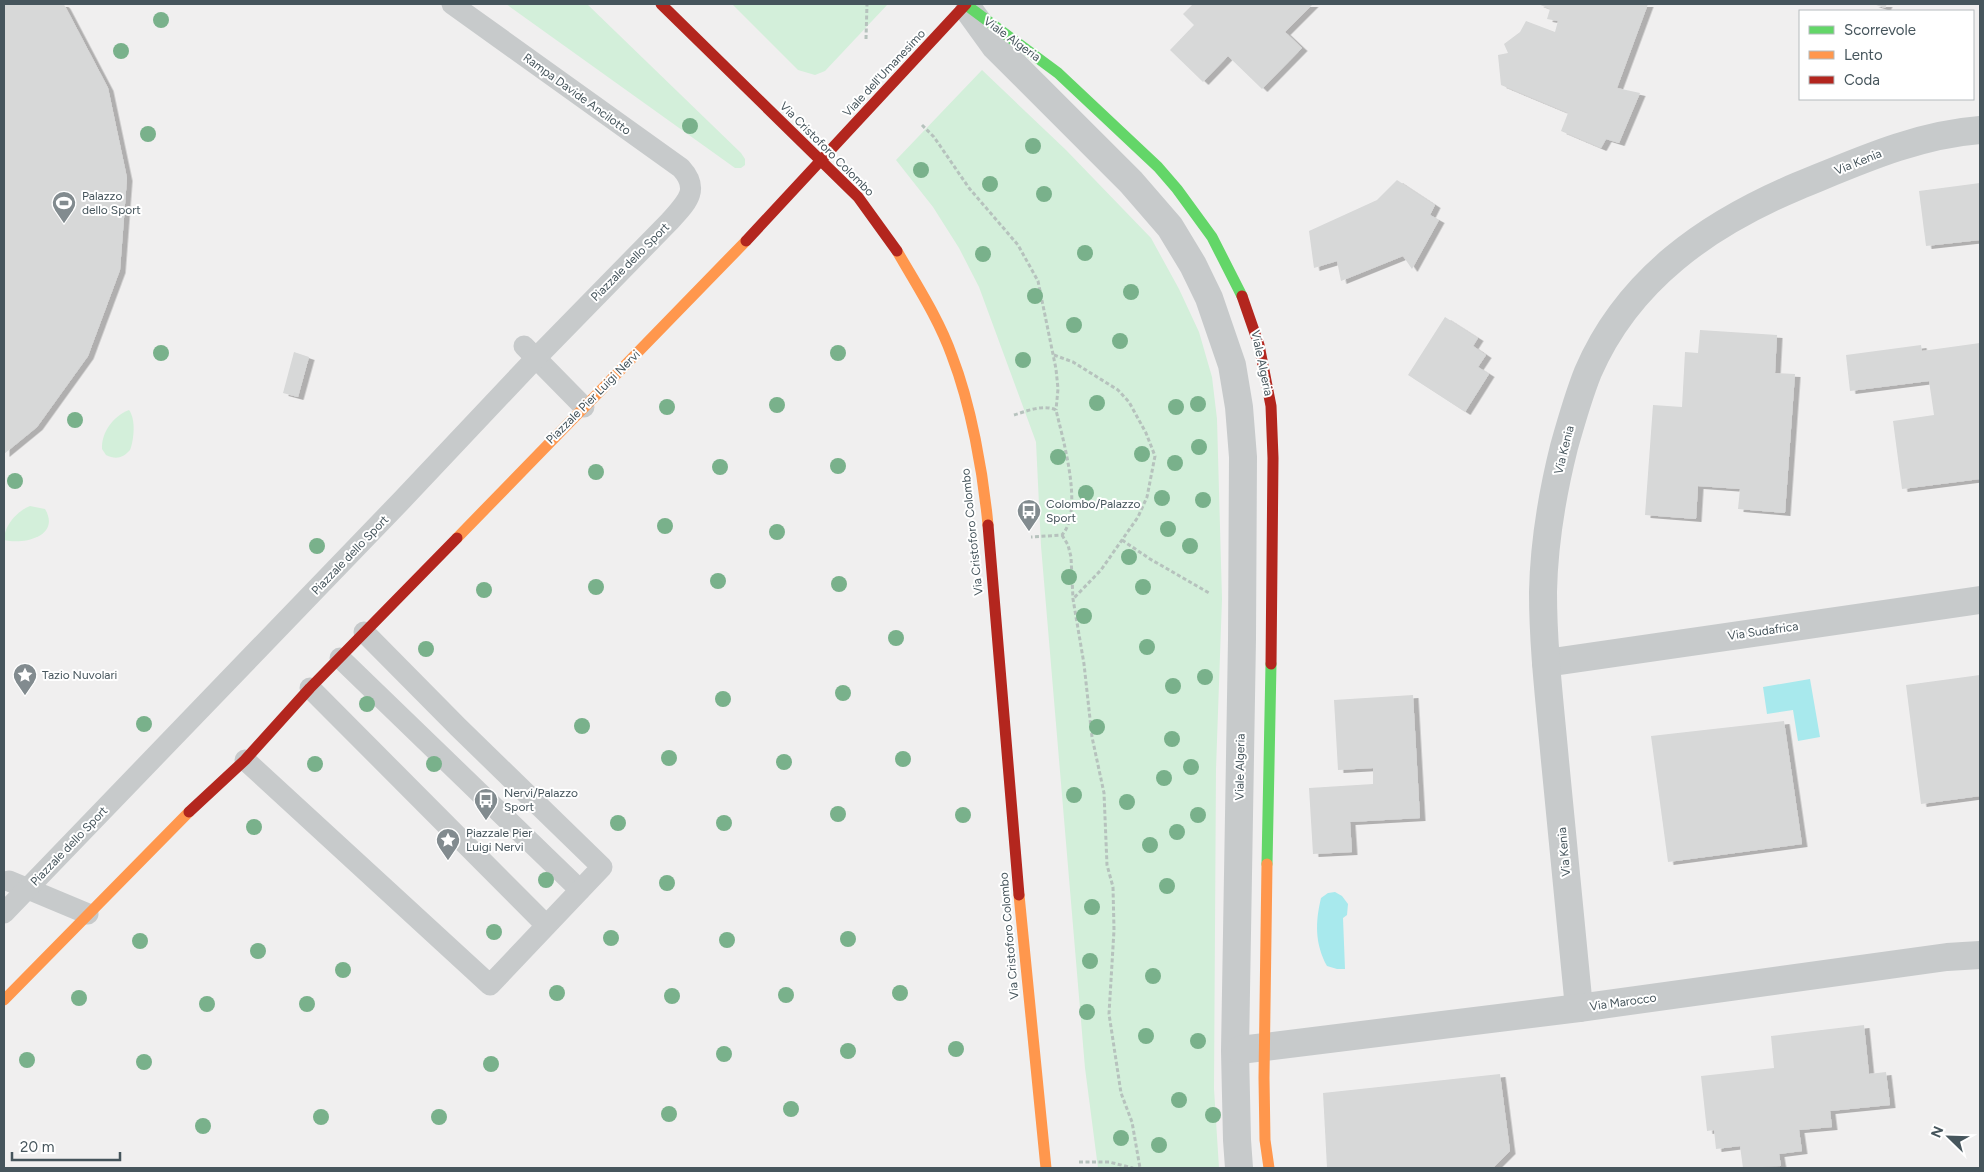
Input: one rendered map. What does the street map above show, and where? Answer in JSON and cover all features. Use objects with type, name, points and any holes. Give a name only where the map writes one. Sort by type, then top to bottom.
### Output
[{"type":"street","name":"Via Cristoforo Colombo","points":[[661,4],[858,197],[904,263],[952,355],[968,408],[979,460],[986,516],[1016,862],[1046,1168]]},
{"type":"street","name":"Viale dell'Umanesimo","points":[[822,161],[965,4]]},
{"type":"street","name":"Viale Algeria","points":[[965,4],[1042,61],[1083,96],[1159,168],[1202,222],[1220,250],[1251,316],[1266,374],[1272,421],[1273,456],[1264,1114],[1269,1168]]},
{"type":"street","name":"Viale Algeria","points":[[965,4],[995,46],[1131,182],[1170,227],[1193,265],[1209,298],[1232,365],[1242,432],[1243,512],[1235,1051],[1239,1168]]},
{"type":"street","name":"Via Kenia","points":[[1579,1008],[1546,663],[1543,596],[1545,552],[1550,512],[1574,409],[1588,371],[1625,309],[1654,278],[1692,244],[1743,211],[1894,148],[1929,137],[1980,130]]},
{"type":"street","name":"Piazzale Pier Luigi Nervi","points":[[4,1000],[203,797],[245,760],[310,688],[822,161]]},
{"type":"street","name":"Via Sudafrica","points":[[1546,663],[1980,600]]},
{"type":"street","name":"Via Marocco","points":[[1235,1051],[1980,955]]},
{"type":"lane","name":"Rampa Davide Ancilotto","points":[[452,4],[681,168],[689,177],[691,192]]},
{"type":"lane","name":"Piazzale dello Sport","points":[[4,913],[18,885],[395,507],[530,352],[670,222],[683,207],[691,192]]},
{"type":"lane","points":[[530,352],[584,407]]},
{"type":"lane","points":[[245,760],[490,985],[602,868],[364,632]]},
{"type":"lane","points":[[340,658],[580,890]]},
{"type":"lane","points":[[310,688],[546,925]]},
{"type":"lane","points":[[18,885],[88,914]]},
{"type":"path","points":[[866,39],[867,4]]},
{"type":"path","points":[[922,125],[934,137],[969,188],[1018,245],[1038,281],[1054,355],[1058,389],[1056,410],[1064,443],[1071,488],[1072,511],[1068,528],[1062,535],[1031,537]]},
{"type":"path","points":[[1054,355],[1073,362],[1118,390],[1129,402],[1146,433],[1155,456],[1147,497],[1138,517],[1101,570],[1073,599]]},
{"type":"path","points":[[1014,415],[1039,408],[1050,407],[1056,410]]},
{"type":"path","points":[[1062,535],[1068,544],[1071,557],[1073,599],[1084,664],[1092,737],[1104,793],[1107,865],[1113,888],[1113,963],[1109,1014],[1121,1093],[1132,1122],[1140,1168]]},
{"type":"path","points":[[1122,540],[1150,559],[1214,595]]},
{"type":"path","points":[[1079,1162],[1109,1162],[1133,1168]]},
{"type":"green space","points":[[506,4],[587,4],[741,153],[745,159],[745,165],[741,168],[735,168]]},
{"type":"green space","points":[[732,4],[888,4],[825,71],[815,75],[798,70]]},
{"type":"green space","points":[[982,70],[1066,150],[1151,238],[1179,289],[1199,332],[1212,377],[1217,419],[1222,599],[1216,769],[1214,1089],[1219,1168],[1098,1168],[1085,1068],[1041,546],[1036,442],[979,287],[959,248],[933,207],[896,160]]},
{"type":"green space","points":[[129,410],[133,419],[134,430],[130,450],[125,455],[119,457],[106,455],[102,449],[102,443],[106,431],[118,416]]},
{"type":"green space","points":[[30,506],[45,509],[49,518],[48,526],[44,532],[30,540],[4,540],[6,529],[12,520],[20,511]]},
{"type":"water","points":[[1810,679],[1820,737],[1798,741],[1793,710],[1767,714],[1763,687]]},
{"type":"water","points":[[1335,892],[1342,896],[1348,904],[1347,915],[1343,918],[1345,969],[1327,966],[1318,941],[1317,925],[1321,898],[1328,893]]},
{"type":"building","name":"Palazzo dello Sport","points":[[4,4],[63,4],[65,6],[108,88],[127,178],[120,270],[88,356],[37,427],[4,454]]},
{"type":"building","points":[[1193,4],[1313,4],[1285,32],[1302,48],[1262,89],[1228,56],[1203,82],[1170,50],[1194,25],[1183,14]]},
{"type":"building","points":[[1538,4],[1648,4],[1617,88],[1640,93],[1619,143],[1606,139],[1601,148],[1561,131],[1568,113],[1501,85],[1498,55],[1508,53],[1504,44],[1520,32],[1526,21],[1555,32],[1558,21],[1547,19],[1550,9]]},
{"type":"building","points":[[1873,4],[1887,4],[1885,8]]},
{"type":"building","points":[[1397,180],[1435,205],[1430,215],[1439,220],[1412,269],[1403,256],[1341,281],[1337,261],[1314,268],[1309,231],[1377,200]]},
{"type":"building","points":[[1980,183],[1980,240],[1926,246],[1919,191]]},
{"type":"building","points":[[1445,317],[1478,338],[1473,346],[1486,355],[1478,367],[1489,374],[1465,412],[1408,375]]},
{"type":"building","points":[[1700,330],[1777,335],[1775,373],[1795,374],[1785,513],[1738,509],[1740,489],[1698,486],[1696,519],[1645,515],[1653,405],[1682,407],[1685,352],[1698,353]]},
{"type":"building","points":[[1980,343],[1980,479],[1902,489],[1893,421],[1934,415],[1929,381],[1850,391],[1846,355],[1921,345],[1922,351]]},
{"type":"building","points":[[294,352],[309,357],[298,397],[283,393]]},
{"type":"building","points":[[1980,675],[1980,796],[1921,804],[1906,685]]},
{"type":"building","points":[[1413,695],[1420,818],[1350,822],[1352,852],[1313,854],[1309,788],[1373,784],[1373,768],[1338,770],[1334,700]]},
{"type":"building","points":[[1784,721],[1802,844],[1668,862],[1651,736]]},
{"type":"building","points":[[1864,1025],[1869,1074],[1886,1072],[1890,1105],[1830,1111],[1832,1127],[1799,1130],[1802,1151],[1779,1154],[1781,1166],[1743,1168],[1740,1146],[1716,1149],[1714,1130],[1707,1131],[1701,1076],[1774,1068],[1771,1036]]},
{"type":"building","points":[[1500,1074],[1510,1151],[1493,1168],[1327,1168],[1323,1093]]},
{"type":"traffic: fast","points":[[965,4],[1058,73],[1158,167],[1177,189],[1212,237],[1242,296]]},
{"type":"traffic: fast","points":[[1267,864],[1271,664]]},
{"type":"traffic: slow","points":[[457,538],[746,241]]},
{"type":"traffic: slow","points":[[897,251],[941,329],[959,375],[975,439],[988,525]]},
{"type":"traffic: slow","points":[[4,1000],[189,812]]},
{"type":"traffic: slow","points":[[1267,864],[1264,1078],[1265,1140],[1269,1168]]},
{"type":"traffic: slow","points":[[1019,895],[1046,1168]]},
{"type":"traffic: jam","points":[[661,4],[858,197],[897,251]]},
{"type":"traffic: jam","points":[[746,241],[966,4]]},
{"type":"traffic: jam","points":[[1242,296],[1259,345],[1271,406],[1273,458],[1271,664]]},
{"type":"traffic: jam","points":[[988,525],[1019,895]]},
{"type":"traffic: jam","points":[[189,812],[245,760],[310,688],[457,538]]},
{"type":"place","name":"Palazzo dello Sport","points":[[64,224]]},
{"type":"place","name":"Colombo/Palazzo Sport","points":[[1029,532]]},
{"type":"place","name":"Tazio Nuvolari","points":[[25,696]]},
{"type":"place","name":"Nervi/Palazzo Sport","points":[[486,821]]},
{"type":"place","name":"Piazzale Pier Luigi Nervi","points":[[448,861]]}]
